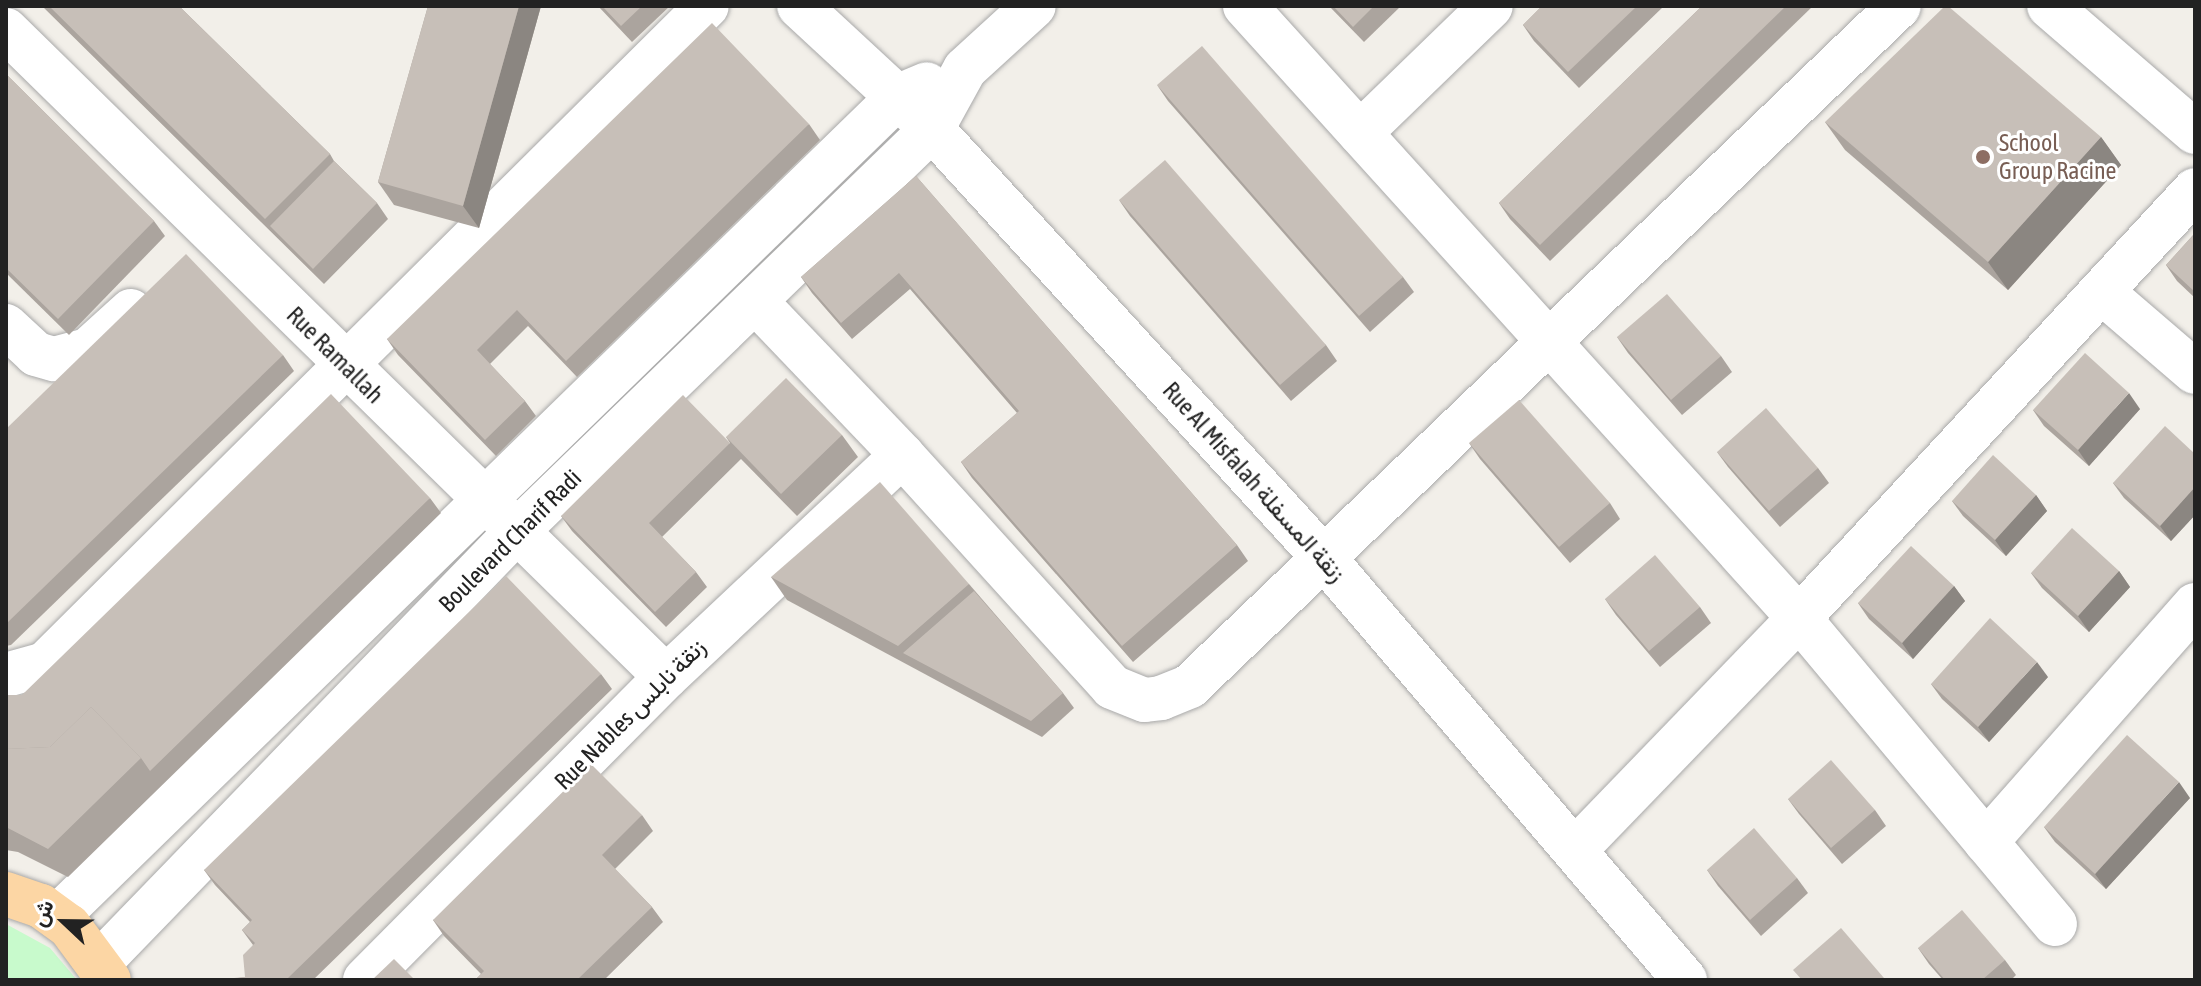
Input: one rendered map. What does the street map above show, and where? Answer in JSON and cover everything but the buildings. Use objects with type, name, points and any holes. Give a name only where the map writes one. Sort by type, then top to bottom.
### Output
[{"type":"main road","points":[[6,894],[57,917],[104,971]]},
{"type":"street","points":[[26,670],[347,367],[707,6]]},
{"type":"street","name":"Rue Al Misfalah زنقة المسفلة","points":[[799,6],[932,129],[1323,557],[1577,848],[1685,980]]},
{"type":"street","points":[[899,96],[1034,6]]},
{"type":"street","points":[[1245,6],[1799,618],[2055,924]]},
{"type":"street","points":[[1360,133],[1491,6]]},
{"type":"street","points":[[755,301],[902,455],[1112,687],[1136,698],[1161,698],[1190,686],[1899,6]]},
{"type":"street","points":[[2049,6],[2195,132]]},
{"type":"street","name":"Rue Ramallah","points":[[6,30],[483,501],[666,677]]},
{"type":"street","name":"Boulevard Charif Radi","points":[[104,971],[516,532],[932,129],[983,41]]},
{"type":"street","name":"Boulevard Charif Radi","points":[[57,917],[899,96]]},
{"type":"street","points":[[1577,848],[1799,618],[2103,293],[2195,190]]},
{"type":"street","points":[[6,326],[36,354],[73,356],[88,350],[212,234]]},
{"type":"street","points":[[2103,293],[2195,372]]},
{"type":"street","name":"Rue Nables زنقة نابلس","points":[[365,980],[666,677],[902,455]]},
{"type":"street","points":[[1986,842],[2195,605]]},
{"type":"green space","points":[[6,924],[50,948],[77,980],[6,980]]},
{"type":"place","name":"School Group Racine","points":[[1983,157]]}]
